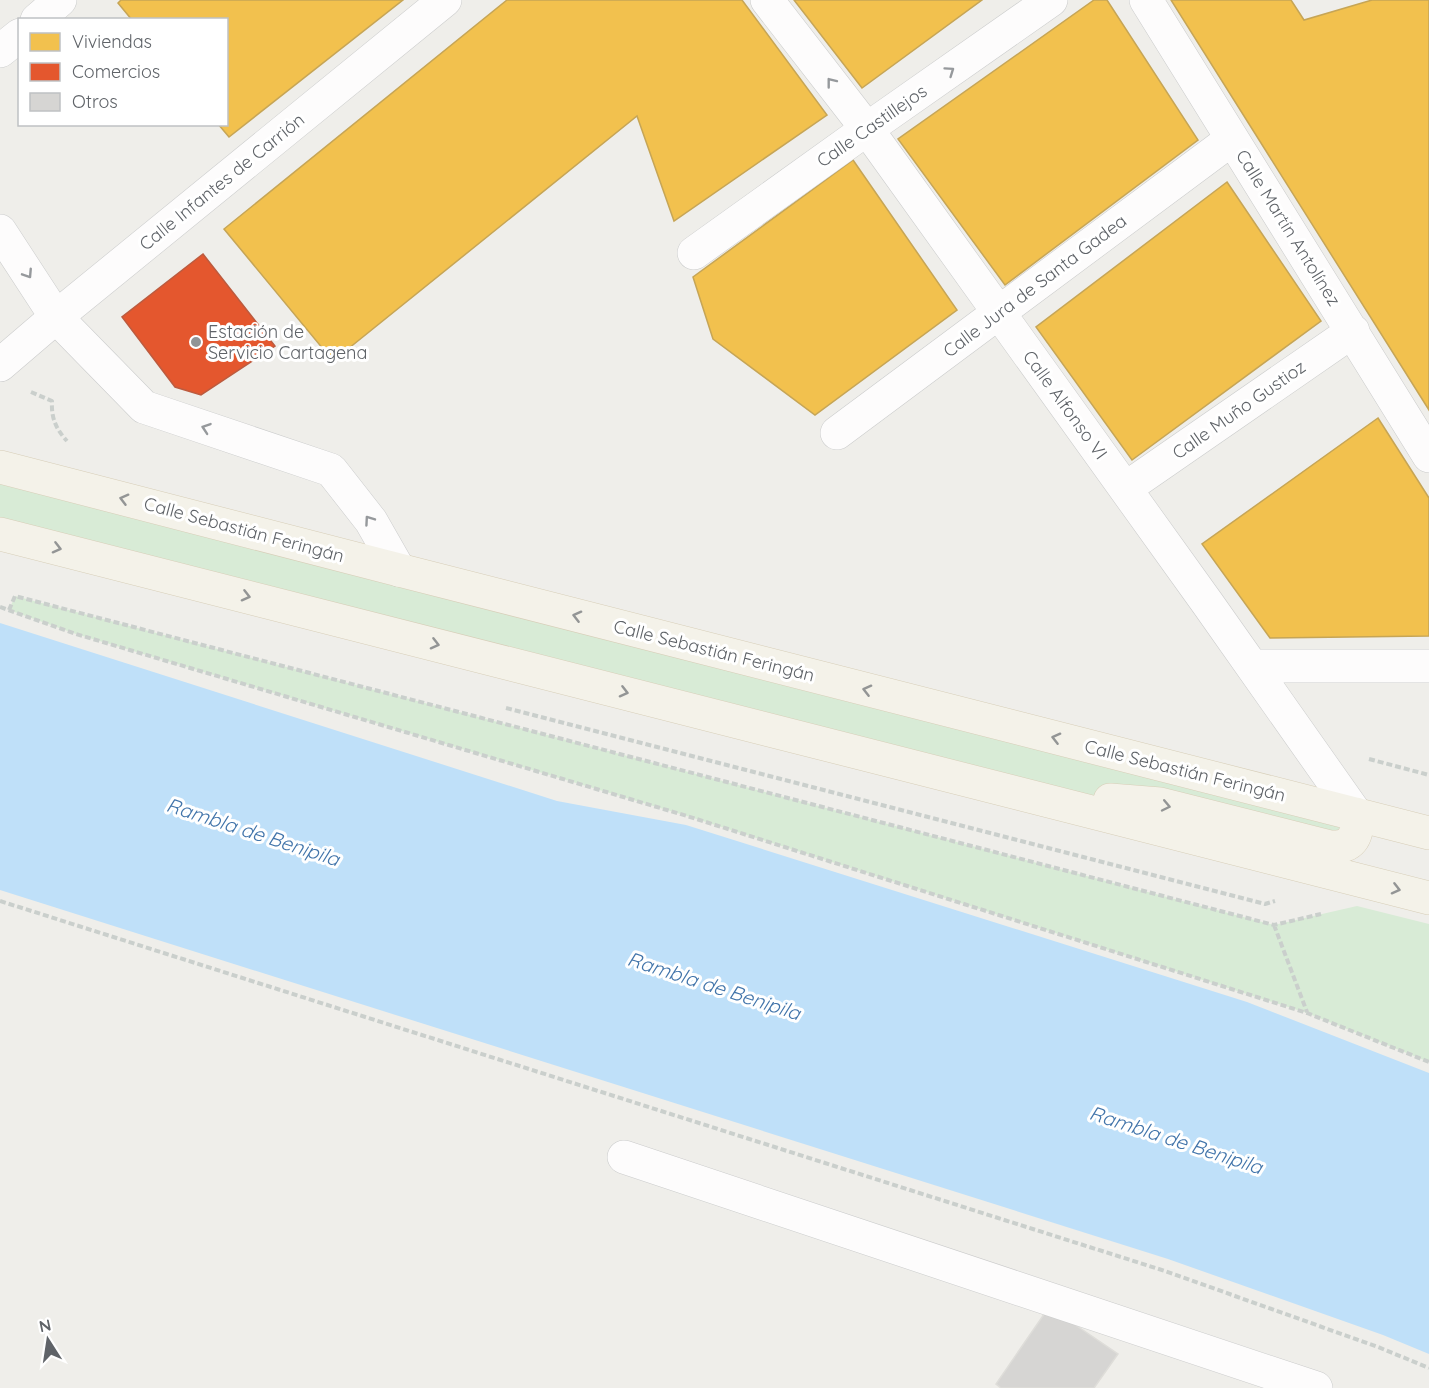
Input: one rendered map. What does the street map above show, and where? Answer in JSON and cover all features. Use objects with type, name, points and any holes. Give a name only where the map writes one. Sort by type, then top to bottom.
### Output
[{"type":"main road","name":"Calle Sebastián Feringán","points":[[0,467],[1429,833]]},
{"type":"main road","points":[[0,534],[1429,897]]},
{"type":"main road","points":[[1024,794],[1160,804],[1330,847],[1344,846],[1353,839],[1358,826],[1356,814]]},
{"type":"street","points":[[39,18],[60,0]]},
{"type":"street","name":"Calle Infantes de Carrión","points":[[0,365],[445,0]]},
{"type":"street","name":"Calle Alfonso VI","points":[[767,0],[867,129],[1253,666],[1356,814]]},
{"type":"street","name":"Calle Martín Antolínez","points":[[1146,0],[1429,456]]},
{"type":"street","name":"Calle Castillejos","points":[[694,253],[1045,2]]},
{"type":"street","points":[[0,51],[18,37]]},
{"type":"street","name":"Calle Jura de Santa Gadea","points":[[837,433],[1232,139]]},
{"type":"street","points":[[3,241],[56,317],[144,407],[331,470],[371,521],[399,570]]},
{"type":"street","name":"Calle Muño Gustioz","points":[[1125,488],[1353,332]]},
{"type":"street","points":[[1253,666],[1429,666]]},
{"type":"street","points":[[624,1157],[1316,1388]]},
{"type":"path","points":[[9,610],[15,596],[1274,925],[1326,913]]},
{"type":"path","points":[[0,607],[87,637],[687,816],[1307,1013],[1429,1062]]},
{"type":"path","points":[[0,901],[1165,1271],[1378,1347],[1429,1368]]},
{"type":"path","points":[[1274,925],[1307,1013]]},
{"type":"green space","points":[[0,467],[1356,814],[1353,839],[1024,793],[0,534]]},
{"type":"green space","points":[[15,596],[1274,925],[1357,906],[1429,924],[1429,1062],[1307,1013],[687,816],[76,634],[9,610]]},
{"type":"water","name":"Rambla de Benipila","points":[[0,623],[557,801],[686,825],[1247,1002],[1429,1073],[1429,1354],[1383,1335],[1168,1259],[0,890]]},
{"type":"building: Viviendas","points":[[121,0],[403,0],[229,137],[220,126],[228,126],[228,18],[130,18],[118,3]]},
{"type":"building: Viviendas","points":[[507,0],[742,0],[827,115],[674,221],[637,116],[333,361],[224,229]]},
{"type":"building: Viviendas","points":[[794,0],[982,0],[862,88]]},
{"type":"building: Viviendas","points":[[1094,0],[1107,0],[1198,140],[1005,285],[898,139]]},
{"type":"building: Viviendas","points":[[1171,0],[1291,0],[1304,20],[1372,0],[1429,0],[1429,410]]},
{"type":"building: Viviendas","points":[[853,160],[957,310],[815,415],[713,339],[693,277]]},
{"type":"building: Viviendas","points":[[1227,182],[1321,321],[1132,460],[1036,327]]},
{"type":"building: Viviendas","points":[[1378,418],[1429,498],[1429,636],[1270,638],[1202,544]]},
{"type":"building: Comercios","points":[[203,254],[275,346],[201,395],[175,387],[122,317]]},
{"type":"building: Otros","points":[[1049,1307],[1118,1354],[1094,1388],[1001,1388],[996,1384]]},
{"type":"place","name":"Estación de Servicio Cartagena","points":[[196,342]]}]
